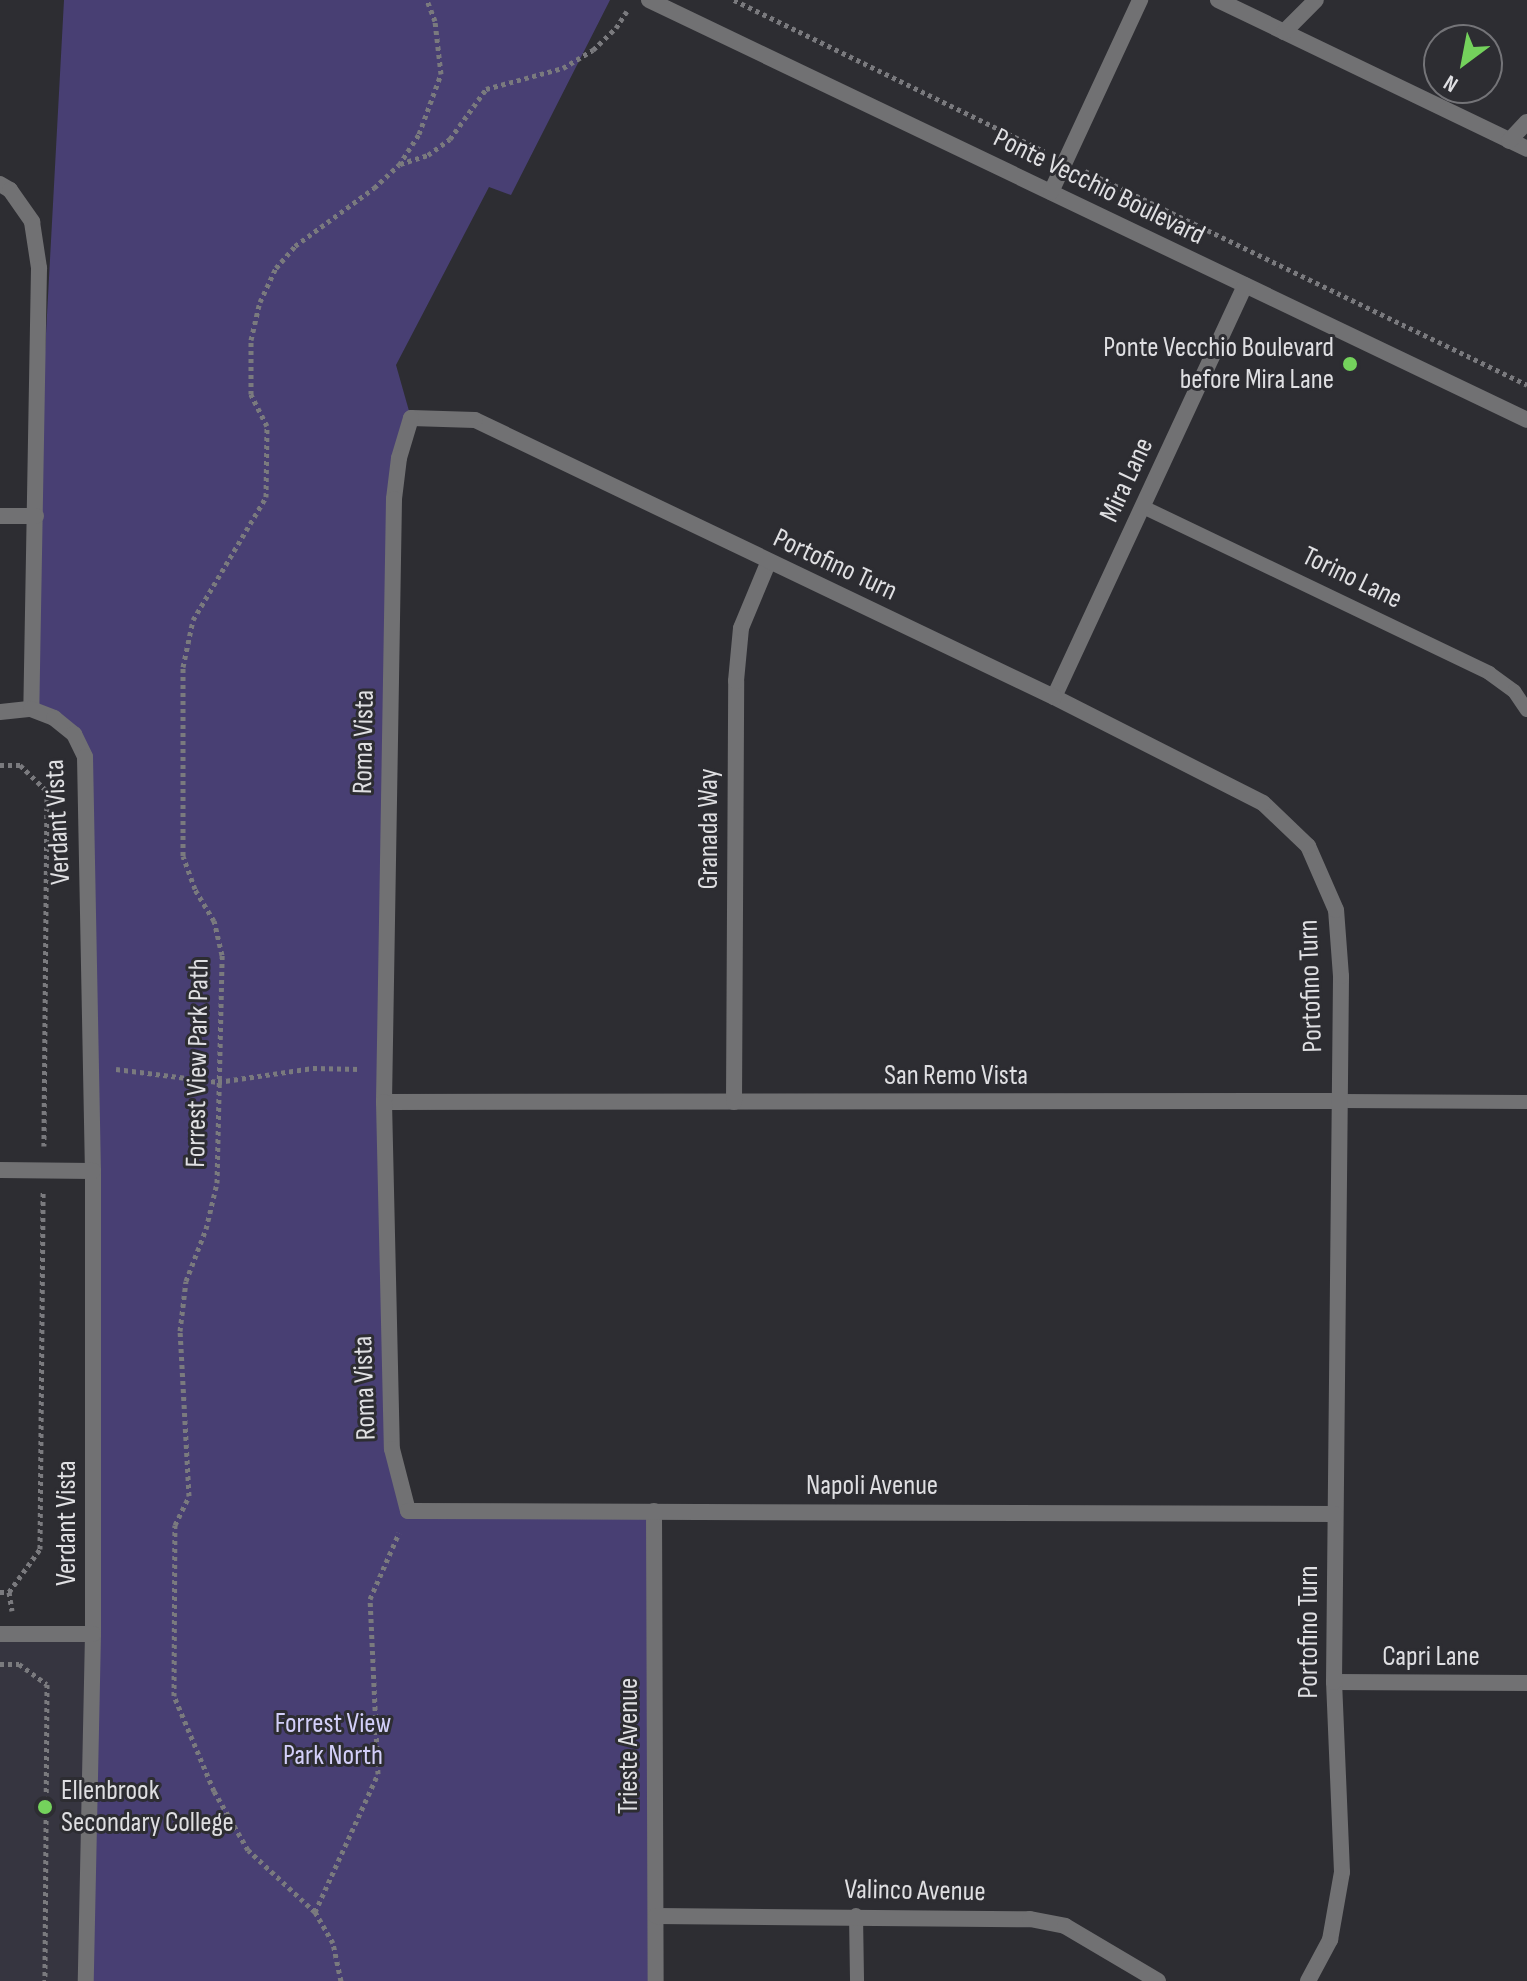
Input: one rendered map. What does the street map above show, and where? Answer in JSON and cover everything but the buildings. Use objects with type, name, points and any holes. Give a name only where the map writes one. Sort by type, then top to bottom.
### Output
[{"type":"street","name":"Ponte Vecchio Boulevard","points":[[649,0],[1527,420]]},
{"type":"street","points":[[1051,192],[1140,0]]},
{"type":"street","points":[[1218,0],[1527,149]]},
{"type":"street","points":[[1284,32],[1316,0]]},
{"type":"street","points":[[1509,141],[1527,122]]},
{"type":"street","points":[[0,184],[10,190],[32,222],[39,268],[31,709],[0,712]]},
{"type":"street","name":"Mira Lane","points":[[1054,697],[1245,285]]},
{"type":"street","name":"Portofino Turn","points":[[411,418],[475,420],[768,563],[1054,697],[1263,803],[1308,846],[1336,910],[1341,976],[1334,1682],[1342,1872],[1330,1940],[1308,1981]]},
{"type":"street","name":"Roma Vista","points":[[408,1511],[392,1449],[384,1102],[394,499],[399,458],[411,418]]},
{"type":"street","points":[[0,516],[36,516]]},
{"type":"street","name":"Granada Way","points":[[734,1102],[736,681],[741,628],[768,563]]},
{"type":"street","name":"Verdant Vista","points":[[31,709],[54,718],[74,734],[85,757],[93,1171],[93,1634],[86,1981]]},
{"type":"street","name":"San Remo Vista","points":[[384,1102],[1340,1101]]},
{"type":"street","points":[[0,1170],[93,1171]]},
{"type":"street","name":"Napoli Avenue","points":[[408,1511],[1335,1514]]},
{"type":"street","name":"Trieste Avenue","points":[[654,1511],[656,1981]]},
{"type":"street","points":[[0,1634],[93,1634]]},
{"type":"street","name":"Capri Lane","points":[[1334,1682],[1527,1683]]},
{"type":"street","name":"Valinco Avenue","points":[[656,1916],[856,1915],[1030,1919],[1065,1926],[1158,1981]]},
{"type":"lane","name":"Torino Lane","points":[[1143,507],[1489,673],[1514,691],[1527,710]]},
{"type":"lane","name":"San Remo Vista","points":[[1340,1101],[1527,1102]]},
{"type":"lane","points":[[856,1915],[857,1981]]},
{"type":"path","name":"Forrest View Park Path","points":[[341,1981],[333,1943],[315,1912],[248,1850],[214,1791],[174,1696],[175,1525],[189,1496],[180,1331],[186,1281],[206,1229],[217,1183],[222,955],[214,921],[183,856],[184,649],[193,620],[266,497],[267,426],[251,394],[251,340],[260,302],[276,268],[295,246],[374,188],[399,165],[428,113],[441,74],[435,21],[427,0]]},
{"type":"path","points":[[399,165],[428,155],[450,139],[486,89],[563,68],[593,50],[616,28],[635,0]]},
{"type":"path","points":[[734,0],[1527,385]]},
{"type":"path","points":[[91,1065],[218,1082],[313,1068],[385,1070]]},
{"type":"path","points":[[315,1912],[378,1774],[370,1599],[408,1511]]},
{"type":"path","points":[[0,1664],[19,1664],[47,1684],[45,1981]]},
{"type":"shaded area","name":"Ellenbrook Secondary College","points":[[0,1634],[93,1634],[86,1981],[0,1981]]},
{"type":"green space","name":"Forrest View Park North","points":[[64,0],[610,0],[511,195],[489,187],[396,365],[411,418],[399,458],[384,1102],[392,1449],[408,1511],[654,1511],[656,1981],[86,1981],[85,758],[74,734],[31,709],[35,537]]},
{"type":"place","name":"Ponte Vecchio Boulevard before Mira Lane","points":[[1350,364]]},
{"type":"place","name":"Ellenbrook Secondary College","points":[[45,1807]]}]
